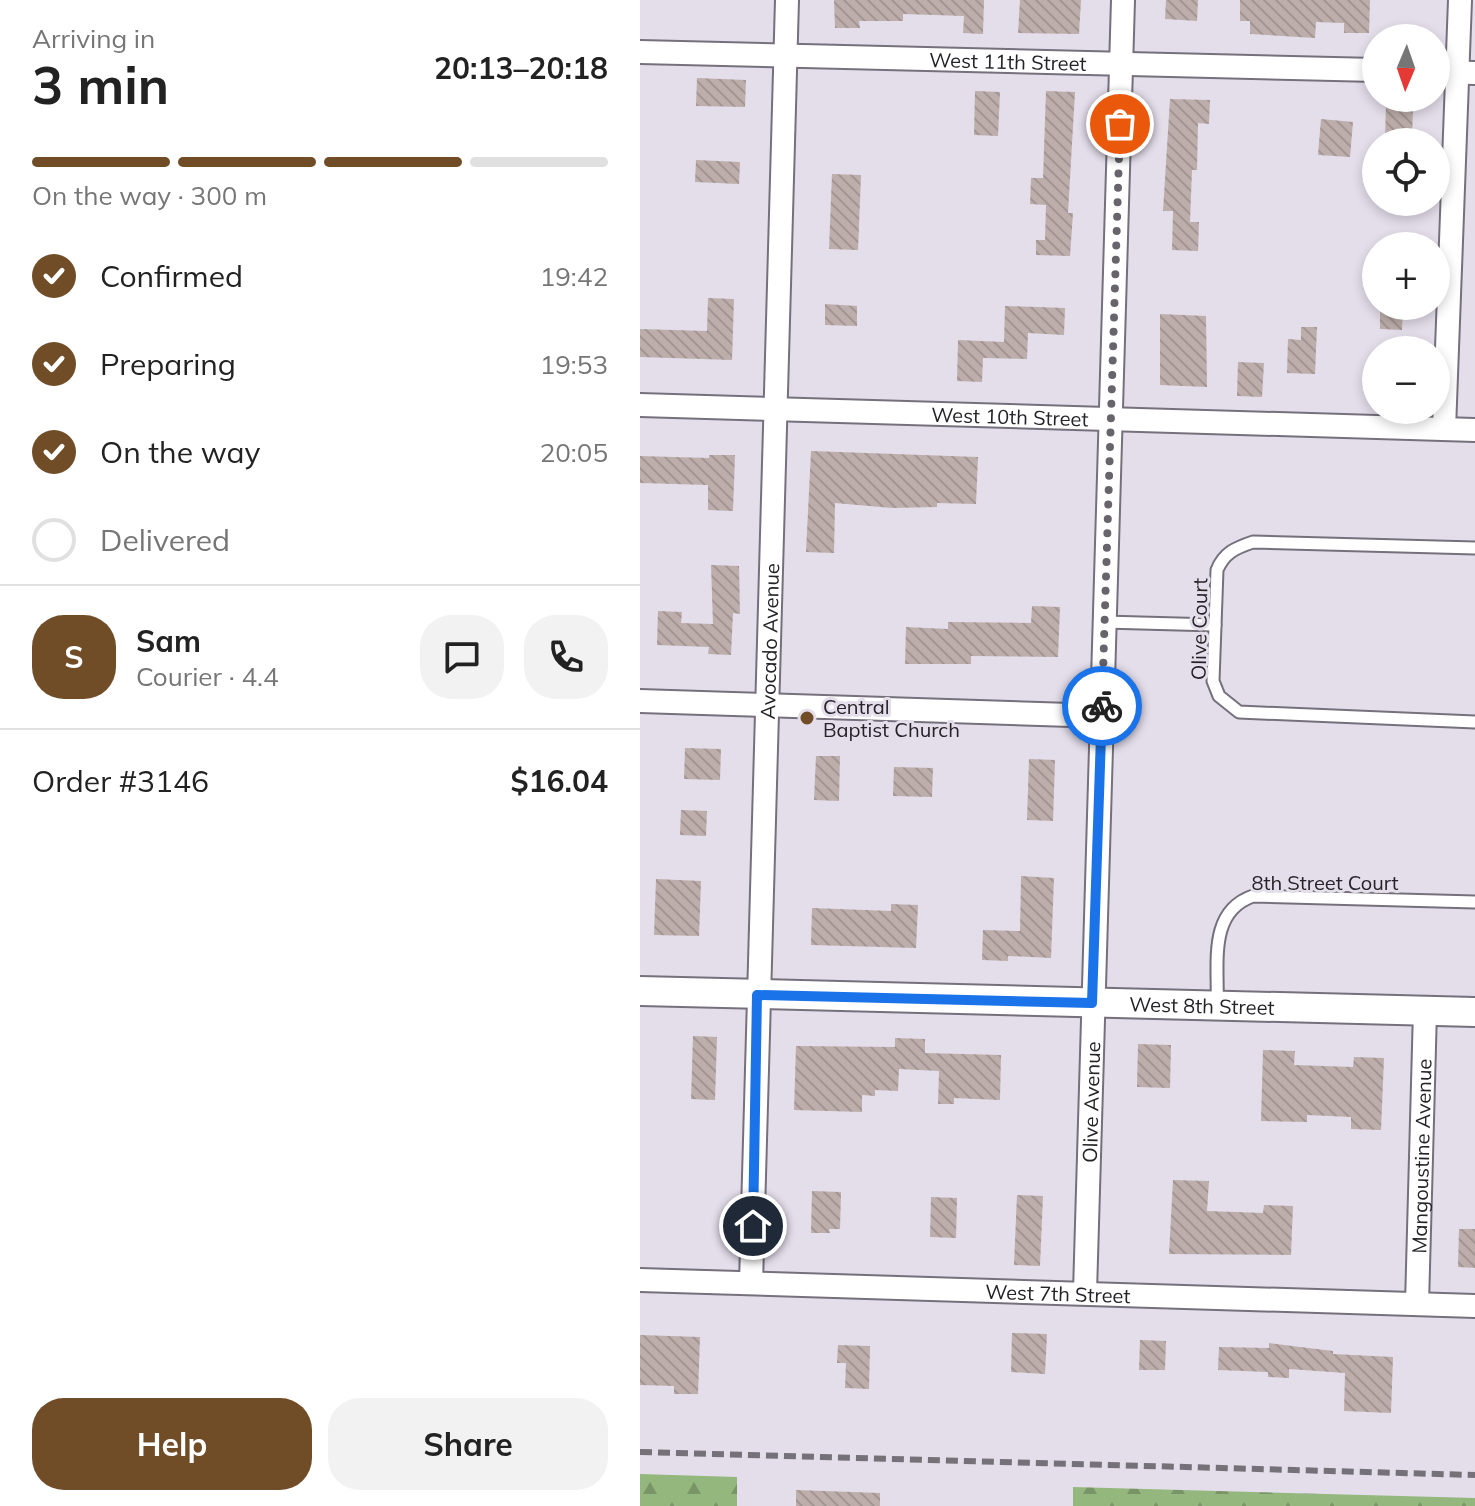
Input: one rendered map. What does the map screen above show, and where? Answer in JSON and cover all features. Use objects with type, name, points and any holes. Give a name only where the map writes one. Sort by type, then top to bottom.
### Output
[{"type":"street","name":"Avocado Avenue","points":[[751,1283],[787,0]]},
{"type":"street","name":"Olive Avenue","points":[[1085,1292],[1123,0]]},
{"type":"street","points":[[1444,429],[1460,0]]},
{"type":"street","name":"West 11th Street","points":[[640,52],[1362,70]]},
{"type":"street","name":"West 10th Street","points":[[640,405],[1475,430]]},
{"type":"street","points":[[640,701],[1102,716]]},
{"type":"street","name":"West 8th Street","points":[[640,991],[1475,1012]]},
{"type":"street","name":"Mangoustine Avenue","points":[[1417,1304],[1425,1010]]},
{"type":"street","name":"West 7th Street","points":[[640,1280],[1475,1306]]},
{"type":"lane","name":"Olive Court","points":[[1475,548],[1253,542],[1235,548],[1222,558],[1217,570],[1213,681],[1219,696],[1239,712],[1475,722]]},
{"type":"lane","points":[[1104,622],[1215,625]]},
{"type":"lane","name":"8th Street Court","points":[[1217,1006],[1221,923],[1237,902],[1253,896],[1475,902]]},
{"type":"green space","points":[[640,1474],[737,1477],[737,1506],[640,1506]]},
{"type":"green space","points":[[1073,1487],[1475,1498],[1475,1506],[1073,1506]]},
{"type":"building","points":[[834,0],[984,0],[983,34],[963,33],[964,16],[903,14],[903,21],[859,21],[860,28],[835,28]]},
{"type":"building","points":[[1020,0],[1081,0],[1079,34],[1018,33]]},
{"type":"building","points":[[1166,0],[1198,0],[1197,21],[1165,19]]},
{"type":"building","points":[[1240,0],[1370,0],[1369,24],[1362,24],[1362,33],[1344,33],[1344,23],[1316,22],[1315,38],[1250,34],[1250,21],[1240,21]]},
{"type":"building","points":[[697,78],[746,80],[745,107],[696,106]]},
{"type":"building","points":[[975,91],[1000,92],[998,136],[974,135]]},
{"type":"building","points":[[1046,91],[1075,92],[1068,213],[1073,213],[1070,256],[1036,255],[1036,240],[1045,240],[1046,205],[1030,204],[1031,178],[1043,178]]},
{"type":"building","points":[[1170,99],[1210,100],[1209,124],[1198,123],[1197,170],[1192,170],[1190,222],[1199,222],[1198,251],[1172,250],[1173,211],[1163,211]]},
{"type":"building","points":[[1386,112],[1413,112],[1412,128],[1385,128]]},
{"type":"building","points":[[1321,119],[1353,122],[1350,157],[1318,155]]},
{"type":"building","points":[[696,160],[740,162],[739,184],[695,182]]},
{"type":"building","points":[[832,174],[861,175],[858,250],[829,249]]},
{"type":"building","points":[[708,298],[734,299],[732,360],[640,357],[640,329],[707,331]]},
{"type":"building","points":[[825,304],[857,306],[857,326],[825,325]]},
{"type":"building","points":[[1005,306],[1065,308],[1064,335],[1028,333],[1027,359],[983,358],[982,382],[957,381],[958,340],[1004,342]]},
{"type":"building","points":[[1160,314],[1206,316],[1207,387],[1160,385]]},
{"type":"building","points":[[1380,320],[1402,320],[1402,330],[1380,329]]},
{"type":"building","points":[[1301,327],[1317,327],[1315,374],[1287,373],[1288,339],[1301,340]]},
{"type":"building","points":[[1238,362],[1264,363],[1262,397],[1237,396]]},
{"type":"building","points":[[811,451],[978,457],[976,504],[937,503],[937,507],[892,508],[835,503],[834,553],[806,552]]},
{"type":"building","points":[[709,455],[735,455],[733,511],[708,510],[708,485],[640,483],[640,456],[709,458]]},
{"type":"building","points":[[711,565],[739,566],[740,614],[733,613],[731,655],[708,654],[709,647],[657,645],[658,611],[682,612],[681,623],[713,624]]},
{"type":"building","points":[[1032,606],[1060,607],[1058,657],[971,656],[971,664],[905,664],[906,627],[948,629],[948,622],[1031,623]]},
{"type":"building","points":[[685,748],[721,749],[720,780],[684,779]]},
{"type":"building","points":[[816,756],[840,756],[839,801],[814,800]]},
{"type":"building","points":[[1029,759],[1055,760],[1053,821],[1027,820]]},
{"type":"building","points":[[894,767],[933,768],[932,797],[893,796]]},
{"type":"building","points":[[681,810],[707,811],[706,836],[680,835]]},
{"type":"building","points":[[1021,876],[1054,878],[1051,958],[1008,956],[1008,961],[982,960],[983,930],[1020,931]]},
{"type":"building","points":[[656,879],[701,881],[699,936],[654,935]]},
{"type":"building","points":[[891,904],[918,905],[916,948],[811,945],[812,908],[891,911]]},
{"type":"building","points":[[693,1036],[717,1037],[715,1100],[691,1099]]},
{"type":"building","points":[[895,1038],[925,1039],[925,1053],[1001,1055],[1000,1100],[954,1098],[954,1104],[938,1104],[939,1071],[899,1069],[898,1091],[875,1090],[875,1096],[862,1095],[862,1112],[794,1110],[796,1046],[895,1047]]},
{"type":"building","points":[[1138,1044],[1171,1045],[1170,1088],[1137,1087]]},
{"type":"building","points":[[1263,1050],[1295,1051],[1294,1065],[1353,1067],[1354,1057],[1384,1058],[1381,1130],[1351,1129],[1351,1117],[1307,1115],[1307,1122],[1261,1121]]},
{"type":"building","points":[[1173,1180],[1209,1181],[1207,1211],[1263,1213],[1264,1205],[1293,1206],[1291,1255],[1169,1254]]},
{"type":"building","points":[[812,1191],[841,1192],[840,1229],[829,1229],[830,1233],[811,1233]]},
{"type":"building","points":[[1017,1195],[1043,1196],[1040,1266],[1014,1265]]},
{"type":"building","points":[[931,1197],[957,1198],[956,1238],[930,1237]]},
{"type":"building","points":[[1459,1229],[1475,1229],[1475,1268],[1458,1267]]},
{"type":"building","points":[[1012,1333],[1047,1334],[1045,1374],[1011,1372]]},
{"type":"building","points":[[640,1335],[700,1337],[698,1394],[674,1394],[674,1386],[640,1385]]},
{"type":"building","points":[[1140,1340],[1166,1341],[1165,1370],[1139,1370]]},
{"type":"building","points":[[1269,1343],[1333,1351],[1333,1354],[1393,1357],[1391,1413],[1344,1411],[1345,1373],[1289,1369],[1289,1378],[1268,1377],[1268,1372],[1218,1370],[1219,1347],[1269,1348]]},
{"type":"building","points":[[838,1345],[870,1346],[869,1389],[845,1388],[846,1363],[837,1363]]},
{"type":"building","points":[[796,1490],[880,1493],[880,1506],[796,1506]]},
{"type":"railway","points":[[640,1452],[1475,1475]]},
{"type":"way so far","points":[[1102,706],[1120,124]]},
{"type":"place","name":"Central Baptist Church","points":[[807,718]]},
{"type":"route","points":[[753,1226],[757,995],[1092,1003],[1102,706]]}]
